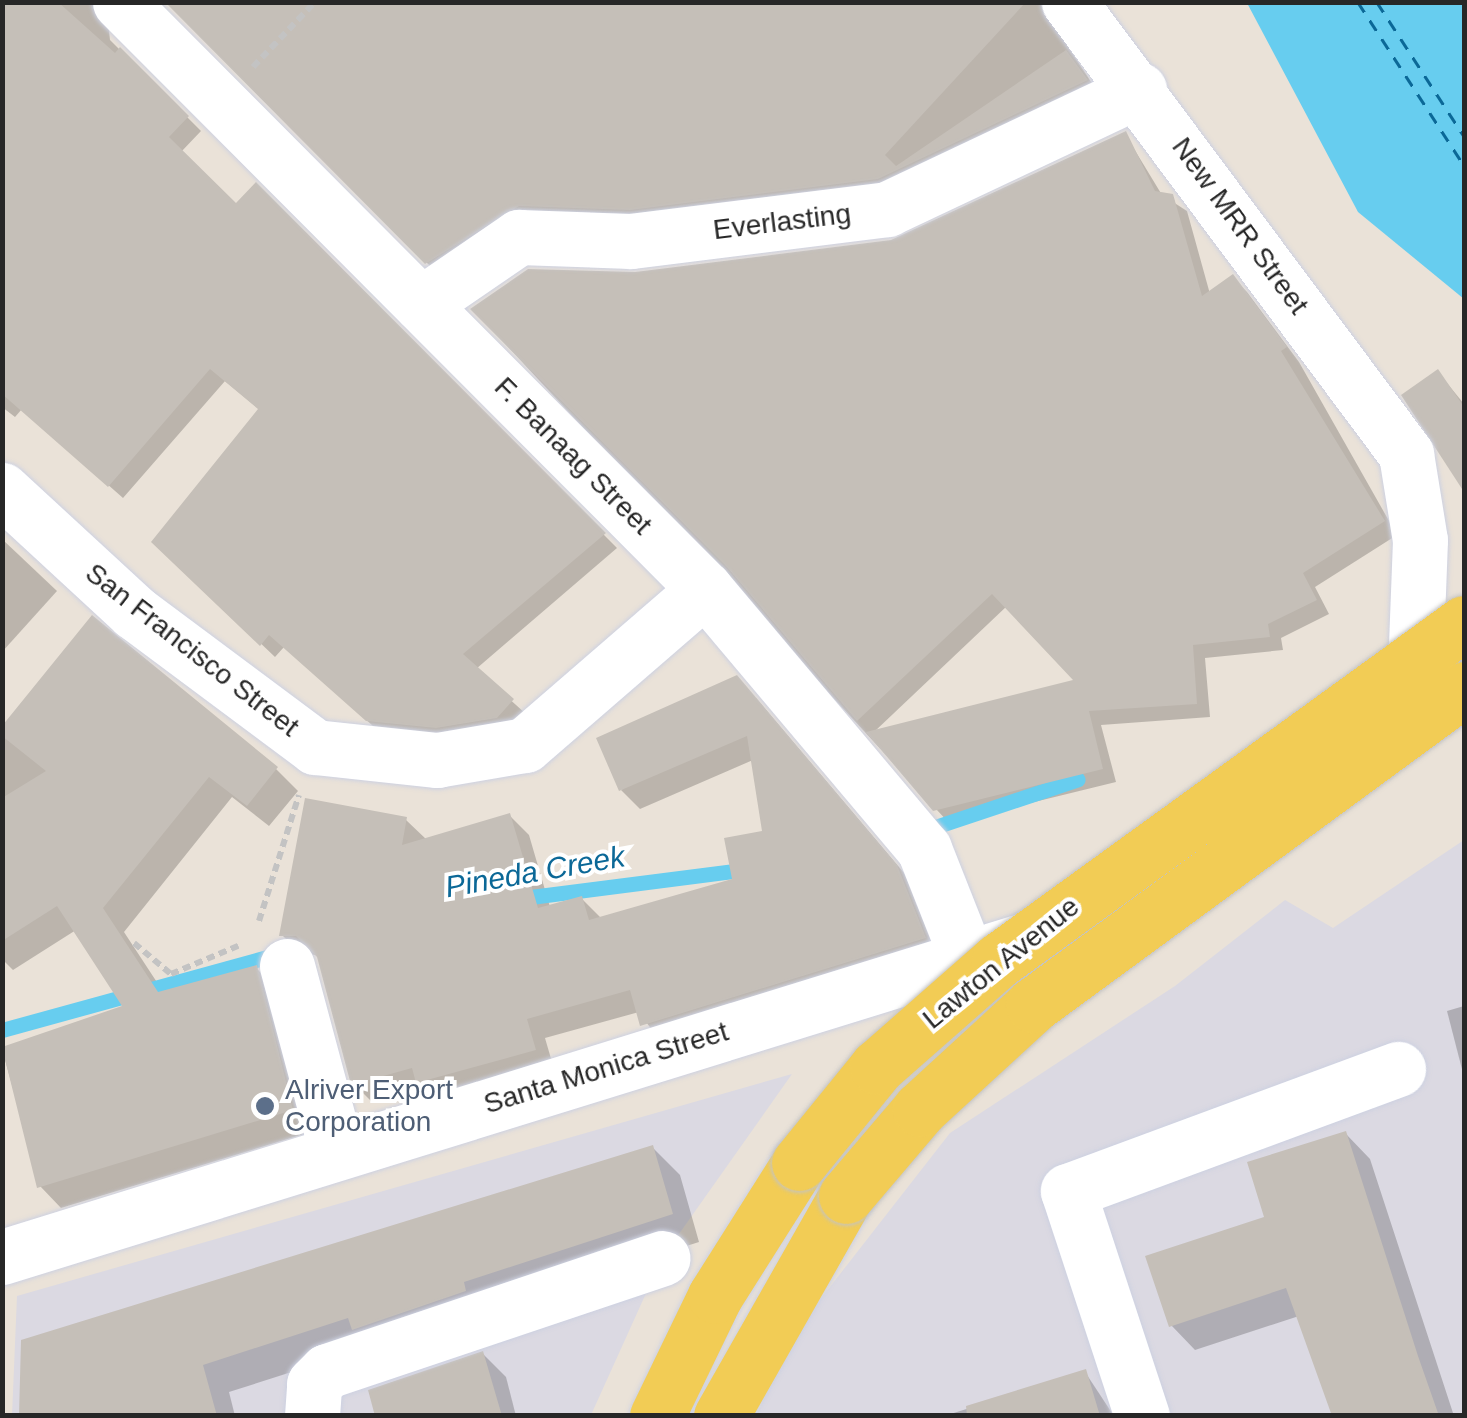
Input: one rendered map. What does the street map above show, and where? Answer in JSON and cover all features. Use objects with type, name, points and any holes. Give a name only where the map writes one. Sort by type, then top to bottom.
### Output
[{"type":"main road","name":"Lawton Avenue","points":[[657,1416],[715,1296],[800,1163],[877,1067],[999,960],[1442,633]]},
{"type":"main road","name":"Lawton Avenue","points":[[720,1416],[846,1196],[920,1109],[1033,1005],[1464,690]]},
{"type":"street","name":"F. Banaag Street","points":[[120,2],[706,589],[911,832],[966,955]]},
{"type":"street","name":"New MRR Street","points":[[1070,2],[1140,90],[1406,454]]},
{"type":"street","name":"Everlasting","points":[[421,304],[519,238],[631,240],[887,208],[1140,90]]},
{"type":"street","name":"Santa Monica Street","points":[[2,1257],[966,955],[1038,936],[1128,942],[1319,806],[1394,744],[1442,633],[1406,454]]},
{"type":"street","name":"San Francisco Street","points":[[2,490],[134,612],[315,746],[437,760],[526,745],[706,589]]},
{"type":"street","name":"Santa Monica Street","points":[[1038,936],[1100,877],[1442,633]]},
{"type":"street","points":[[1276,748],[1319,806]]},
{"type":"street","points":[[262,946],[337,1152]]},
{"type":"street","points":[[1142,1416],[1068,1191],[1398,1069]]},
{"type":"street","points":[[312,1416],[314,1384],[326,1371],[662,1258]]},
{"type":"path","points":[[221,101],[315,2]]},
{"type":"path","points":[[134,942],[171,974],[262,946],[315,746]]},
{"type":"shaded area","points":[[1464,840],[1464,1415],[756,1416],[794,1333],[950,1133],[1175,986],[1285,900],[1333,928]]},
{"type":"shaded area","points":[[792,1074],[662,1258],[591,1415],[12,1416],[17,1296]]},
{"type":"water","points":[[1247,3],[1464,3],[1464,299],[1358,212]]},
{"type":"building","points":[[2,2],[58,2],[115,53],[120,47],[189,116],[169,137],[236,203],[256,182],[606,533],[463,654],[514,699],[497,718],[436,728],[366,721],[269,635],[260,646],[151,542],[258,409],[210,369],[108,487],[2,394]]},
{"type":"building","points":[[165,2],[1026,2],[885,155],[896,166],[1066,50],[1088,80],[878,179],[630,210],[519,206],[425,264]]},
{"type":"building","points":[[1126,131],[1155,191],[1173,194],[1202,296],[1233,274],[1287,347],[1281,351],[1385,521],[1303,573],[1317,600],[1268,624],[1270,637],[1193,645],[1197,704],[1089,711],[1103,769],[933,811],[866,732],[1073,680],[992,594],[857,721],[727,567],[470,309],[528,269],[635,272],[891,240]]},
{"type":"building","points":[[1438,369],[1464,407],[1464,492],[1401,395]]},
{"type":"building","points":[[92,615],[278,767],[247,806],[209,777],[103,908],[158,992],[257,965],[293,1110],[37,1188],[2,1047],[122,1006],[57,906],[2,941],[2,798],[46,771],[2,736],[2,726]]},
{"type":"building","points":[[737,675],[897,865],[926,938],[640,1026],[630,990],[527,1019],[536,1050],[416,1083],[412,1068],[351,1085],[317,957],[296,936],[279,936],[305,798],[407,817],[402,845],[510,813],[538,908],[582,896],[589,920],[732,879],[724,838],[762,831],[747,736],[619,791],[596,738]]},
{"type":"building","points":[[1346,1131],[1439,1416],[1332,1416],[1286,1288],[1169,1327],[1145,1256],[1264,1217],[1247,1162]]},
{"type":"building","points":[[653,1145],[673,1214],[464,1282],[466,1291],[352,1330],[348,1318],[203,1365],[217,1416],[19,1416],[21,1340]]},
{"type":"building","points":[[483,1351],[502,1416],[375,1416],[368,1390]]},
{"type":"building","points":[[1086,1369],[1100,1416],[967,1416],[966,1406]]},
{"type":"waterway","name":"Pineda Creek","points":[[923,831],[1078,779]]},
{"type":"waterway","name":"Pineda Creek","points":[[515,899],[750,869]]},
{"type":"waterway","name":"Pineda Creek","points":[[2,1030],[278,954]]},
{"type":"ferry route","points":[[1358,2],[1464,165]]},
{"type":"ferry route","points":[[1377,2],[1464,136]]},
{"type":"place","name":"Alriver Export Corporation","points":[[265,1106]]}]
